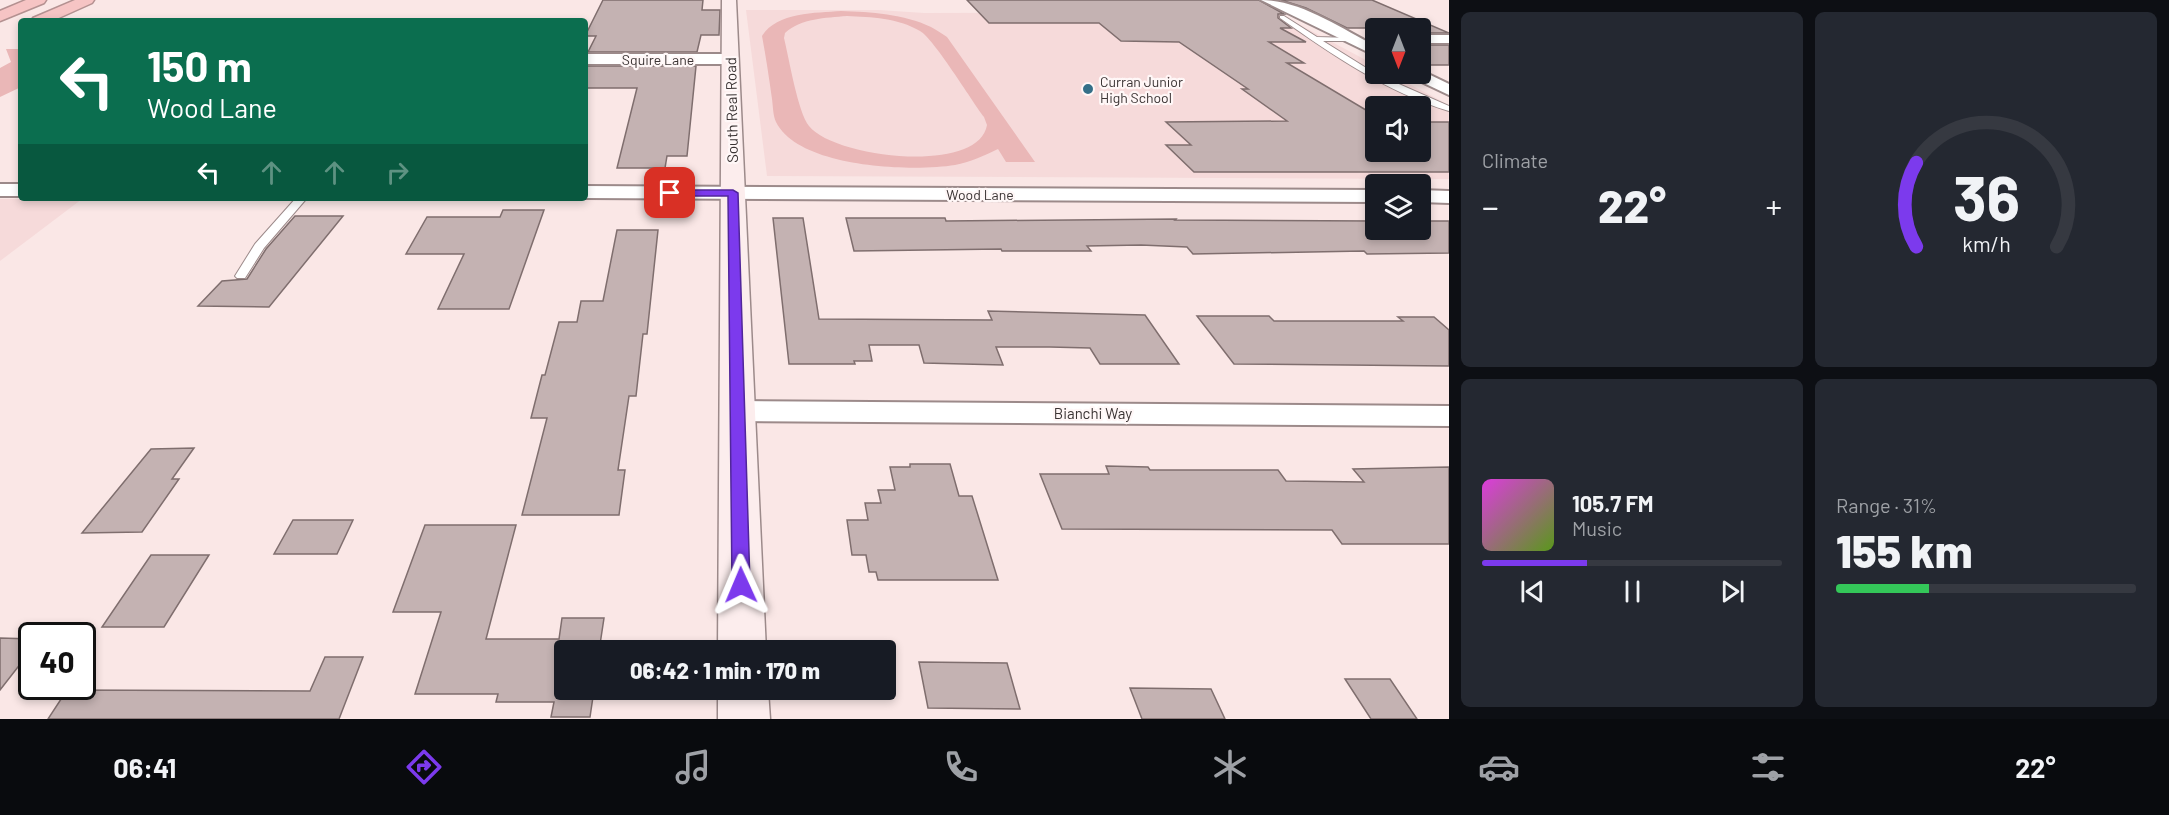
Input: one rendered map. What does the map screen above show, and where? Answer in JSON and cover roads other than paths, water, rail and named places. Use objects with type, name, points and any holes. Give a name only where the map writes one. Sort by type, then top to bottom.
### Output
[{"type":"highway","points":[[0,3],[7,0]]},
{"type":"highway","points":[[0,16],[39,0]]},
{"type":"highway","points":[[46,18],[87,0]]},
{"type":"street","name":"South Real Road","points":[[729,0],[742,640]]},
{"type":"street","points":[[1266,0],[1304,15],[1365,46]]},
{"type":"street","points":[[1350,39],[1365,39]]},
{"type":"street","points":[[1431,39],[1449,39]]},
{"type":"street","name":"Squire Lane","points":[[588,59],[730,60]]},
{"type":"street","points":[[1431,81],[1449,90]]},
{"type":"street","points":[[0,190],[18,190]]},
{"type":"street","name":"Wood Lane","points":[[588,192],[1365,196]]},
{"type":"street","points":[[1431,196],[1449,197]]},
{"type":"street","name":"Bianchi Way","points":[[738,411],[1449,416]]},
{"type":"street","points":[[743,700],[744,719]]},
{"type":"lane","points":[[1304,15],[1282,17],[1405,90],[1449,110]]},
{"type":"lane","points":[[1318,39],[1350,39]]},
{"type":"lane","points":[[241,276],[259,246],[299,201]]},
{"type":"place","name":"Curran Junior High School","points":[[1088,89]]}]
